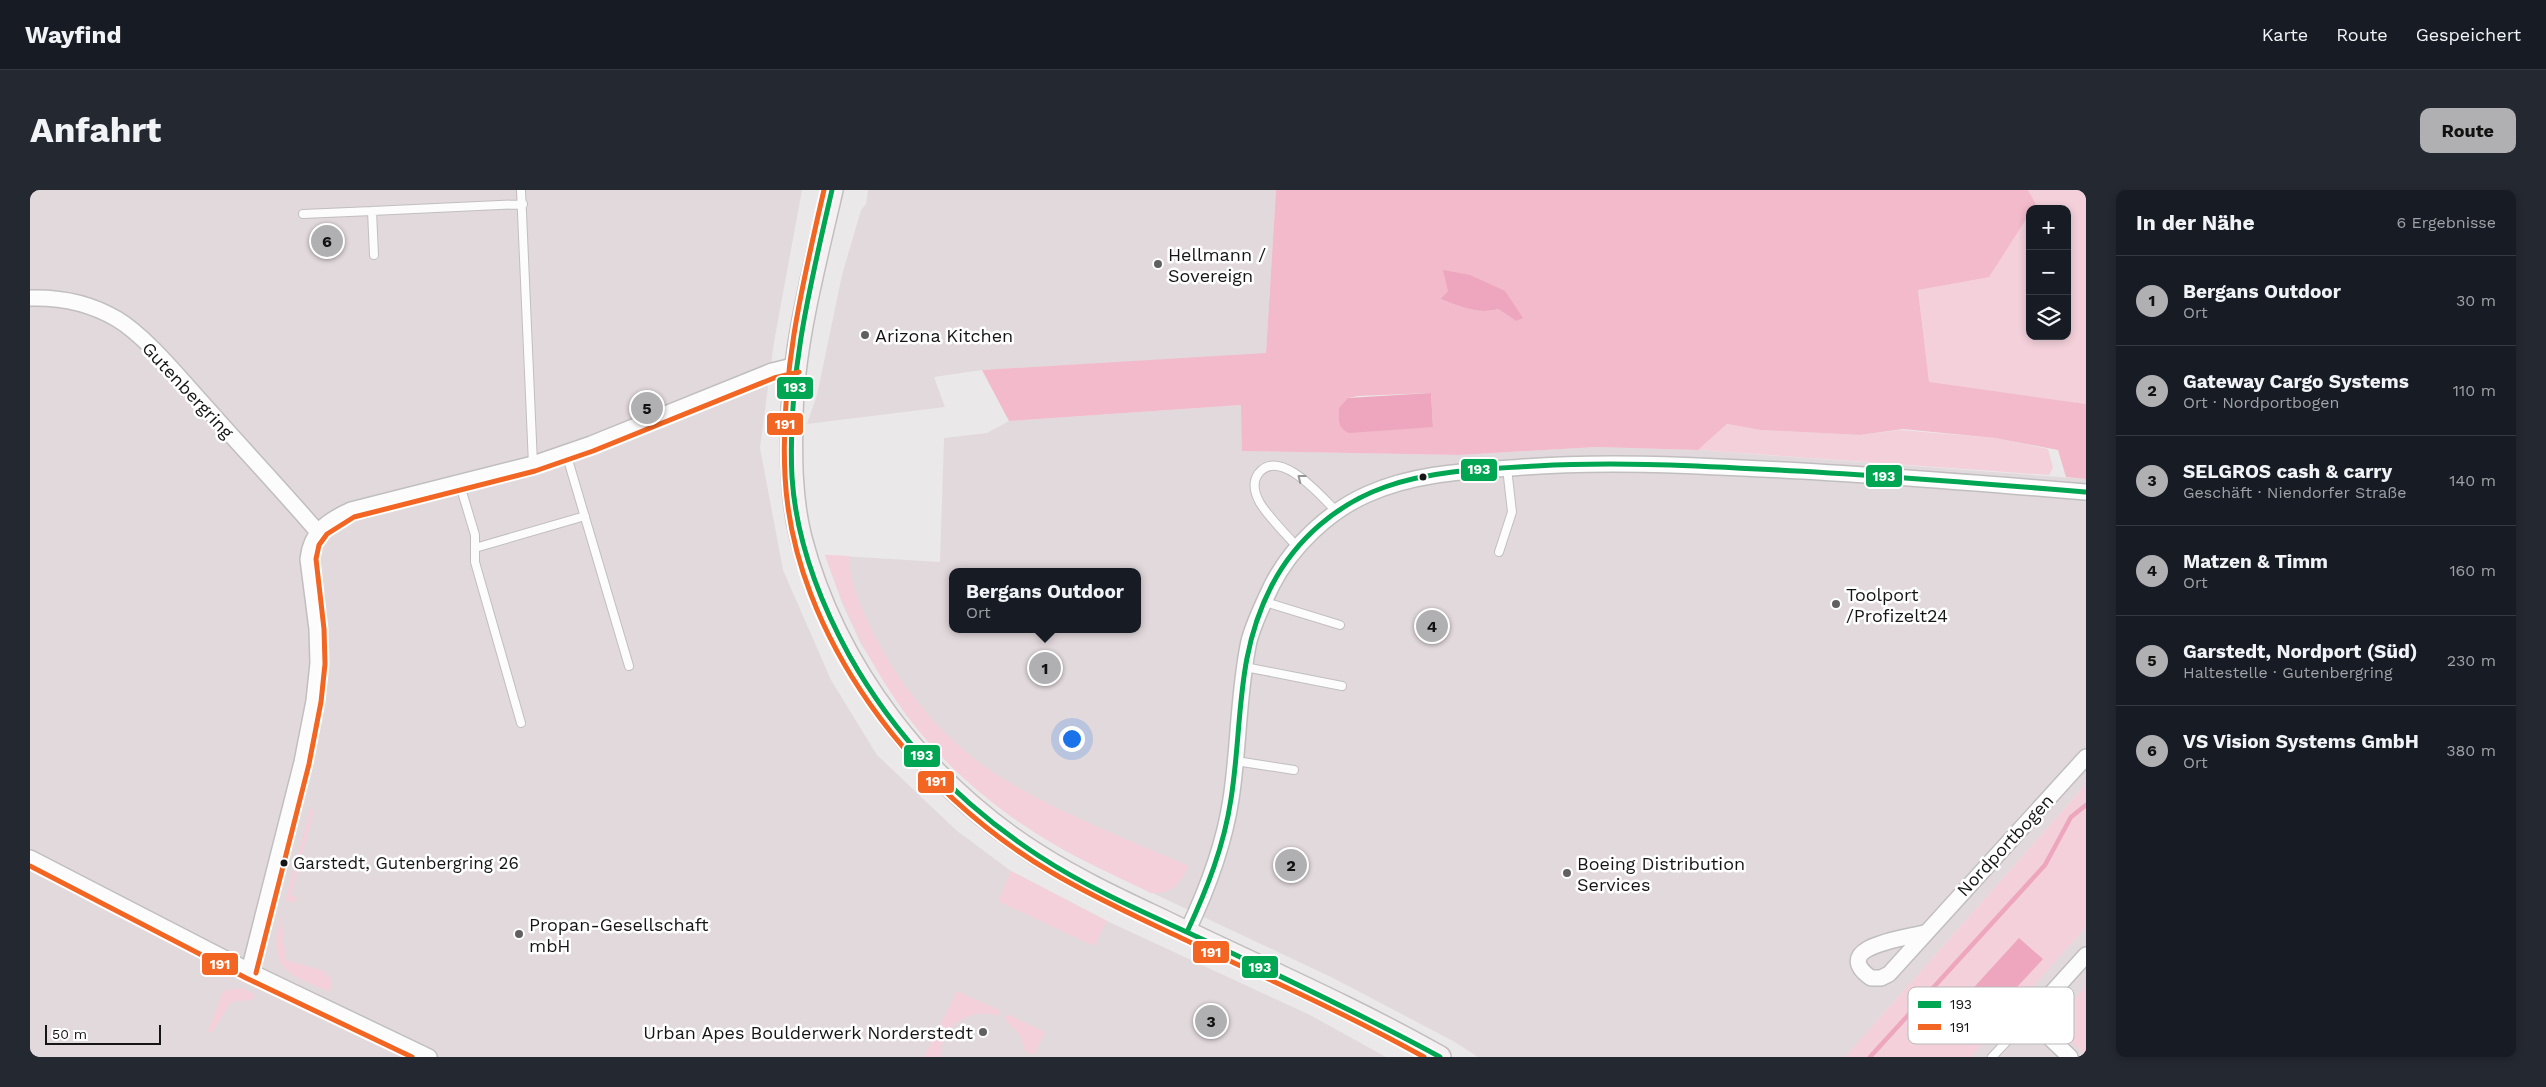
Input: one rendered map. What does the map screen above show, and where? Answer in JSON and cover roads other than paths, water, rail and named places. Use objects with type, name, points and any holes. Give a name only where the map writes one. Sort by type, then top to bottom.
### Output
[{"type":"main road","points":[[832,190],[813,274],[797,364],[792,414],[792,453],[801,536],[826,612],[871,694],[924,760],[977,811],[1038,856],[1102,892],[1322,995],[1440,1057]]},
{"type":"street","name":"Gutenbergring","points":[[30,298],[74,301],[96,308],[119,320],[171,369],[318,532]]},
{"type":"street","points":[[250,971],[302,762],[314,700],[318,663],[317,629],[308,559],[309,550],[318,532],[331,519],[351,510],[460,485],[533,464],[566,453],[772,371],[797,364]]},
{"type":"street","points":[[1187,932],[1207,888],[1222,844],[1231,800],[1245,667],[1250,638],[1264,602],[1274,581],[1314,530],[1336,511],[1369,493],[1398,483],[1432,475],[1508,468],[1611,464],[1889,475],[2086,492]]},
{"type":"street","name":"Nordportbogen","points":[[1924,933],[2086,757]]},
{"type":"street","points":[[30,858],[250,971],[429,1057]]},
{"type":"street","points":[[2057,987],[2086,955]]},
{"type":"street","points":[[2056,1044],[2070,1057]]},
{"type":"lane","points":[[520,190],[533,464]]},
{"type":"lane","points":[[303,214],[522,204]]},
{"type":"lane","points":[[372,211],[374,255]]},
{"type":"lane","points":[[566,453],[629,666]]},
{"type":"lane","points":[[1298,548],[1260,503],[1254,490],[1255,479],[1262,469],[1273,466],[1285,468],[1299,476],[1336,511]]},
{"type":"lane","points":[[1498,552],[1512,512],[1508,468]]},
{"type":"lane","points":[[460,485],[475,535],[475,562],[521,723]]},
{"type":"lane","points":[[475,548],[585,516]]},
{"type":"lane","points":[[1264,602],[1340,625]]},
{"type":"lane","points":[[1245,667],[1342,686]]},
{"type":"lane","points":[[1236,761],[1294,770]]},
{"type":"lane","points":[[1992,1057],[2004,1044]]},
{"type":"waterway","points":[[1934,987],[2045,865],[2071,817],[2086,805]]},
{"type":"waterway","points":[[1870,1057],[1908,1015]]},
{"type":"place","name":"VS Vision Systems GmbH","points":[[327,241]]},
{"type":"place","name":"Hellmann / Sovereign","points":[[1158,264]]},
{"type":"place","name":"Arizona Kitchen","points":[[865,335]]},
{"type":"place","name":"Garstedt, Nordport (Süd)","points":[[647,408]]},
{"type":"place","name":"Toolport /Profizelt24","points":[[1836,604]]},
{"type":"place","name":"Matzen & Timm","points":[[1432,626]]},
{"type":"place","name":"Bergans Outdoor","points":[[1045,668]]},
{"type":"place","name":"Garstedt, Gutenbergring 26","points":[[284,863]]},
{"type":"place","name":"Gateway Cargo Systems","points":[[1291,865]]},
{"type":"place","name":"Boeing Distribution Services","points":[[1567,873]]},
{"type":"place","name":"Propan-Gesellschaft mbH","points":[[519,934]]},
{"type":"place","name":"SELGROS cash & carry","points":[[1211,1021]]},
{"type":"place","name":"Urban Apes Boulderwerk Norderstedt","points":[[983,1032]]}]
